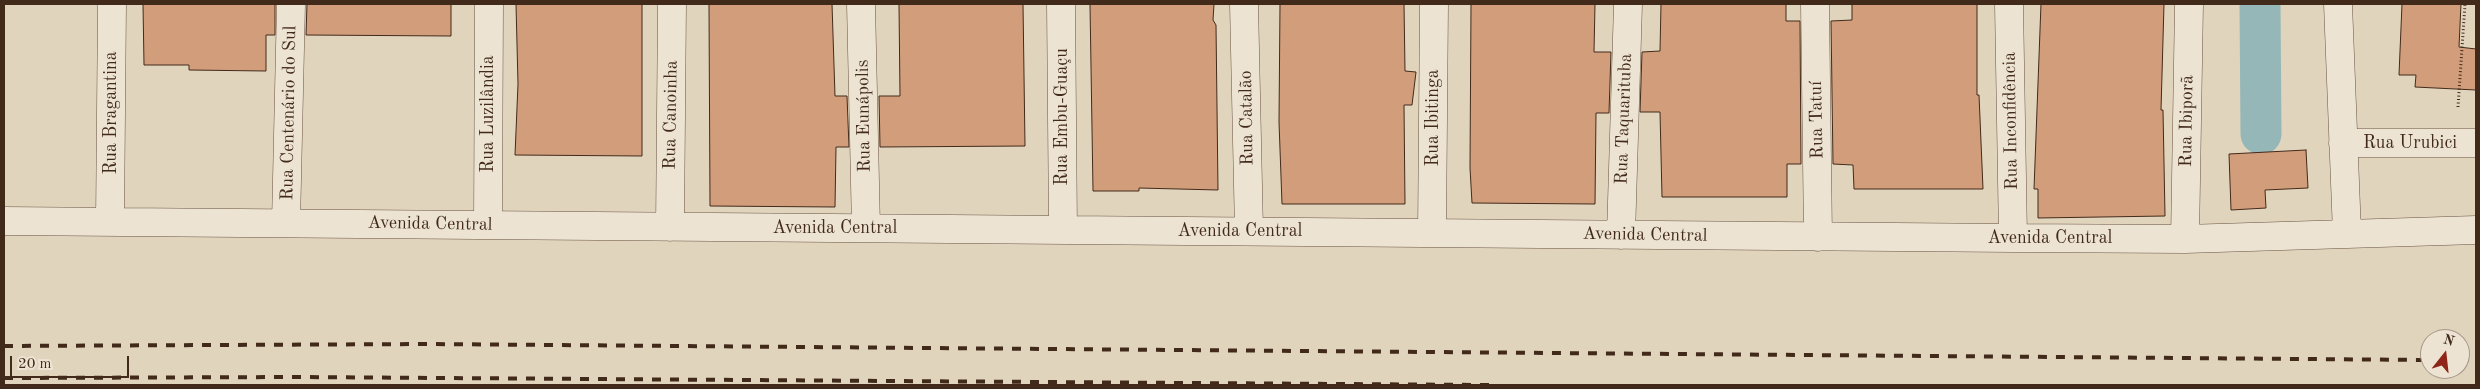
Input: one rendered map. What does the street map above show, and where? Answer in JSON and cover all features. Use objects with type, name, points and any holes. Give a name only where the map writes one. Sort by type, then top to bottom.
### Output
[{"type":"street","name":"Rua Bragantina","points":[[110,222],[112,4]]},
{"type":"street","name":"Rua Centenário do Sul","points":[[286,223],[291,4]]},
{"type":"street","name":"Rua Luzilândia","points":[[488,225],[489,4]]},
{"type":"street","name":"Rua Canoinha","points":[[670,227],[672,4]]},
{"type":"street","name":"Rua Eunápolis","points":[[861,4],[866,228]]},
{"type":"street","name":"Rua Embu-Guaçu","points":[[1061,4],[1062,230]]},
{"type":"street","name":"Rua Catalão","points":[[1244,4],[1250,232]]},
{"type":"street","name":"Rua Ibitinga","points":[[1432,233],[1434,4]]},
{"type":"street","name":"Rua Taquarituba","points":[[1621,235],[1628,4]]},
{"type":"street","name":"Rua Tatuí","points":[[1815,4],[1818,237]]},
{"type":"street","name":"Rua Inconfidência","points":[[2009,4],[2014,238]]},
{"type":"street","name":"Rua Ibiporã","points":[[2185,239],[2189,4]]},
{"type":"street","points":[[2338,4],[2347,233]]},
{"type":"street","name":"Rua Urubici","points":[[2343,143],[2466,143]]},
{"type":"street","name":"Avenida Central","points":[[4,221],[2185,239],[2476,230]]},
{"type":"path","points":[[2466,4],[2466,143]]},
{"type":"building","points":[[143,4],[275,4],[275,35],[266,35],[266,71],[189,70],[189,65],[144,65]]},
{"type":"building","points":[[307,4],[451,4],[451,36],[306,35]]},
{"type":"building","points":[[516,4],[642,4],[642,156],[515,155],[518,84]]},
{"type":"building","points":[[709,4],[832,4],[835,96],[847,96],[849,147],[836,147],[835,207],[710,206]]},
{"type":"building","points":[[899,4],[1023,4],[1025,146],[880,147],[879,96],[900,96]]},
{"type":"building","points":[[1090,4],[1214,4],[1213,20],[1216,25],[1218,190],[1139,188],[1139,191],[1093,191]]},
{"type":"building","points":[[1280,4],[1404,4],[1405,71],[1416,72],[1412,105],[1404,105],[1405,204],[1282,204],[1279,122]]},
{"type":"building","points":[[1471,4],[1595,4],[1594,52],[1611,52],[1609,113],[1596,113],[1595,204],[1472,203],[1470,168]]},
{"type":"building","points":[[1661,4],[1786,4],[1786,21],[1800,21],[1801,164],[1787,164],[1787,197],[1662,197],[1660,112],[1640,112],[1642,52],[1660,51]]},
{"type":"building","points":[[1852,4],[1977,4],[1977,95],[1979,95],[1983,189],[1854,189],[1853,165],[1833,164],[1831,21],[1852,20]]},
{"type":"building","points":[[2041,4],[2164,4],[2161,110],[2163,110],[2165,216],[2038,218],[2038,189],[2034,189]]},
{"type":"building","points":[[2402,4],[2461,4],[2459,47],[2476,49],[2476,90],[2415,87],[2416,75],[2399,75]]},
{"type":"building","points":[[2306,150],[2308,188],[2265,190],[2266,208],[2231,210],[2229,154]]},
{"type":"waterway","points":[[2260,4],[2261,134]]},
{"type":"railway","points":[[4,346],[428,344],[2420,360]]},
{"type":"railway","points":[[2470,360],[2476,360]]},
{"type":"railway","points":[[4,378],[295,377],[1489,385]]}]
